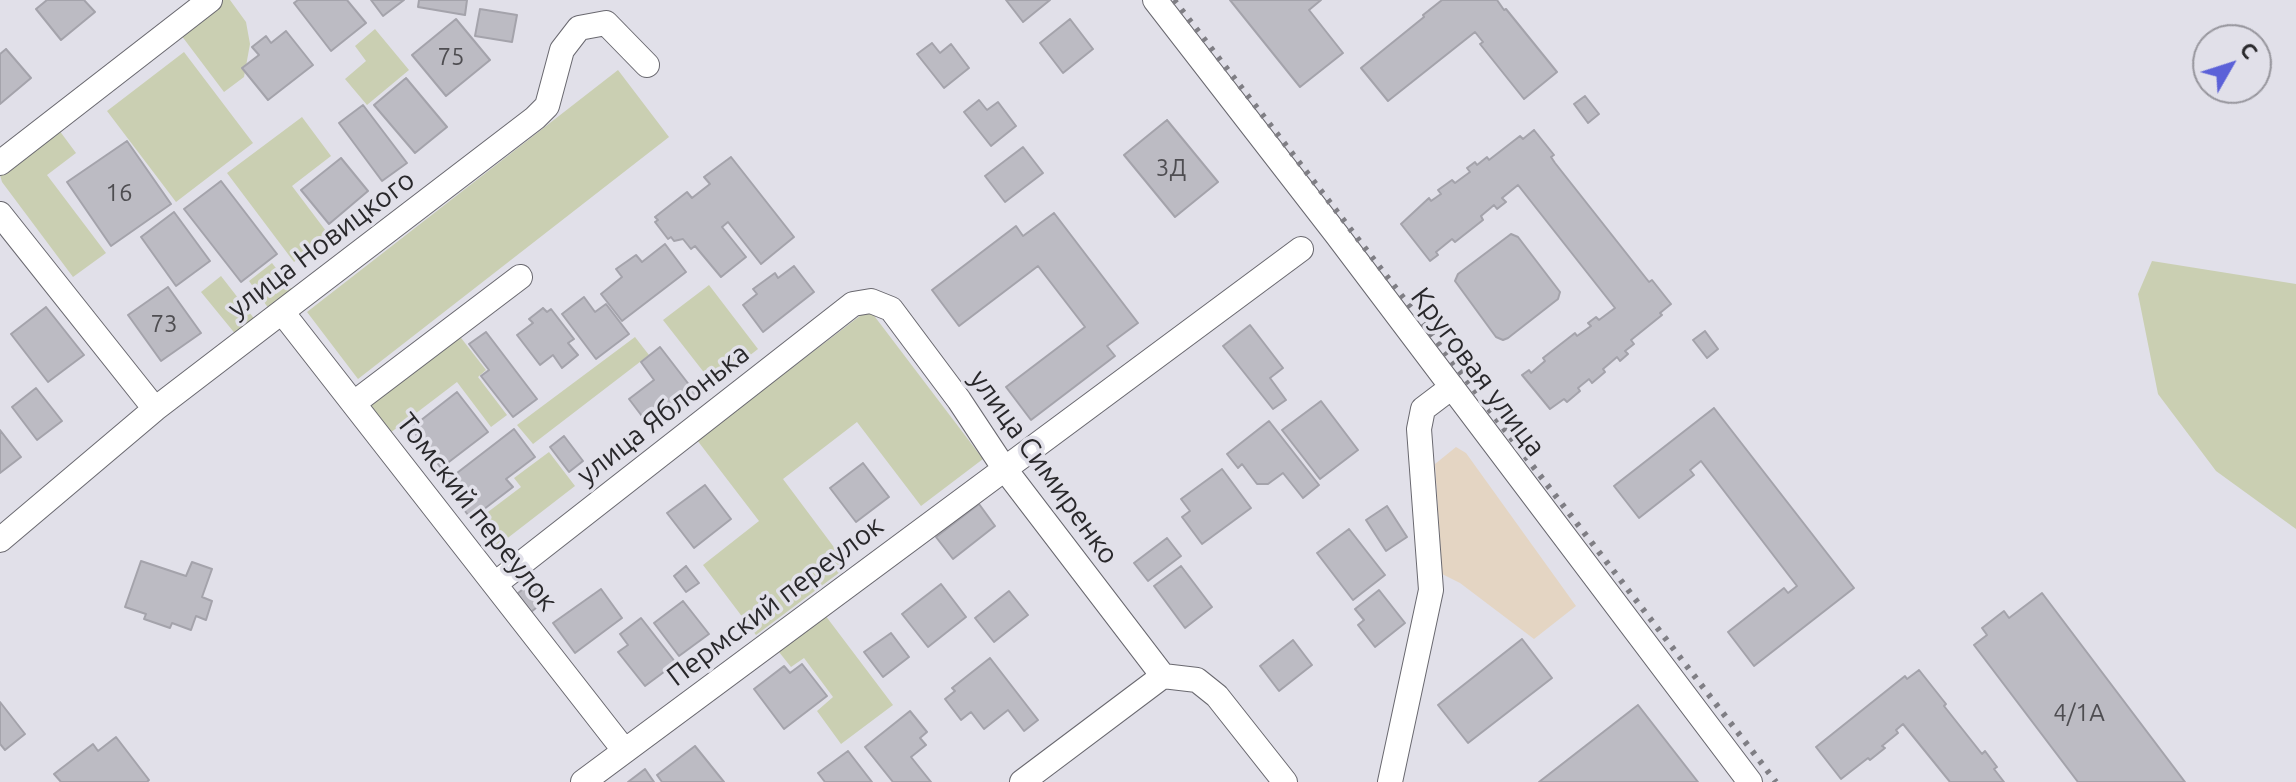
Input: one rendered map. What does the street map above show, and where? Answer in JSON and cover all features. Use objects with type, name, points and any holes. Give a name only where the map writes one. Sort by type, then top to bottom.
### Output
[{"type":"street","points":[[0,163],[210,0]]},
{"type":"street","name":"Круговая улица","points":[[1155,0],[1750,782]]},
{"type":"street","name":"улица Новицкого","points":[[0,540],[155,409],[541,112],[547,106],[562,50],[579,28],[606,23],[647,65]]},
{"type":"street","points":[[0,214],[155,409]]},
{"type":"street","name":"Пермский переулок","points":[[583,782],[1301,249]]},
{"type":"street","points":[[354,403],[520,277]]},
{"type":"street","name":"улица Симиренко","points":[[871,301],[891,309],[959,400],[1004,468],[1163,676]]},
{"type":"street","name":"улица Яблонька","points":[[495,584],[853,304],[871,301]]},
{"type":"street","name":"Томский переулок","points":[[282,312],[624,750]]},
{"type":"street","points":[[1390,782],[1431,590],[1419,429],[1423,409],[1452,387]]},
{"type":"street","points":[[1022,782],[1163,676],[1197,680],[1217,696],[1285,782]]},
{"type":"shaded area","points":[[1456,447],[1466,453],[1576,606],[1534,639],[1460,583],[1442,574],[1435,464]]},
{"type":"green space","points":[[220,0],[230,0],[246,22],[250,44],[244,77],[224,92],[178,31]]},
{"type":"green space","points":[[375,29],[409,70],[367,105],[345,79],[366,61],[355,46]]},
{"type":"green space","points":[[184,52],[253,143],[176,202],[107,111]]},
{"type":"green space","points":[[618,70],[669,137],[358,379],[307,312]]},
{"type":"green space","points":[[302,117],[331,156],[292,186],[329,235],[294,262],[227,173]]},
{"type":"green space","points":[[56,126],[76,153],[47,175],[106,253],[73,277],[2,182],[0,175],[0,171]]},
{"type":"green space","points":[[2152,261],[2296,284],[2296,529],[2216,471],[2158,394],[2138,294]]},
{"type":"green space","points":[[272,263],[293,290],[269,309],[249,281]]},
{"type":"green space","points":[[221,276],[256,321],[237,336],[201,292]]},
{"type":"green space","points":[[709,285],[758,349],[713,384],[663,320]]},
{"type":"green space","points":[[869,309],[983,459],[921,506],[857,422],[783,479],[848,566],[756,635],[703,565],[759,521],[697,440]]},
{"type":"green space","points":[[458,334],[486,370],[478,377],[507,415],[491,427],[457,382],[390,433],[368,403]]},
{"type":"green space","points":[[635,337],[649,355],[533,444],[517,425]]},
{"type":"green space","points":[[549,452],[575,486],[496,547],[476,521],[521,487],[514,478]]},
{"type":"green space","points":[[822,611],[893,705],[841,744],[817,711],[833,697],[804,658],[791,667],[775,647]]},
{"type":"building","points":[[47,0],[84,0],[95,12],[61,40],[36,9]]},
{"type":"building","points":[[298,0],[347,0],[366,23],[331,51],[294,3]]},
{"type":"building","points":[[371,0],[404,0],[383,16]]},
{"type":"building","points":[[419,0],[467,0],[465,15],[418,7]]},
{"type":"building","points":[[1006,0],[1050,0],[1023,22]]},
{"type":"building","points":[[1230,0],[1321,0],[1309,10],[1343,53],[1300,87]]},
{"type":"building","points":[[1442,0],[1497,0],[1557,72],[1524,99],[1480,44],[1483,42],[1475,32],[1388,101],[1361,68]]},
{"type":"building","points":[[480,9],[517,15],[512,42],[475,36]]},
{"type":"building","points":[[456,19],[490,60],[446,96],[412,55]]},
{"type":"building","points":[[1070,19],[1093,49],[1063,73],[1040,43]]},
{"type":"building","points":[[286,31],[313,65],[268,100],[242,68],[259,55],[252,47],[266,36],[271,43]]},
{"type":"building","points":[[932,43],[940,53],[951,44],[969,68],[944,88],[917,54]]},
{"type":"building","points":[[6,49],[31,78],[0,104],[0,54]]},
{"type":"building","points":[[406,78],[447,127],[415,153],[374,105]]},
{"type":"building","points":[[1585,96],[1599,114],[1588,123],[1574,104]]},
{"type":"building","points":[[979,100],[987,110],[998,102],[1016,126],[991,146],[964,112]]},
{"type":"building","points":[[363,105],[407,163],[382,181],[339,123]]},
{"type":"building","points":[[1167,120],[1218,182],[1175,217],[1124,155]]},
{"type":"building","points":[[1534,130],[1554,155],[1551,157],[1555,163],[1649,282],[1652,280],[1671,304],[1631,340],[1634,344],[1625,351],[1628,354],[1620,361],[1617,357],[1592,383],[1589,379],[1567,402],[1564,399],[1550,409],[1522,375],[1529,370],[1531,373],[1545,361],[1543,358],[1575,333],[1577,336],[1591,326],[1588,323],[1596,317],[1599,320],[1615,308],[1518,185],[1502,198],[1506,202],[1497,209],[1494,205],[1481,216],[1483,220],[1455,242],[1452,239],[1430,261],[1401,224],[1429,198],[1431,201],[1441,194],[1438,190],[1470,172],[1467,168],[1475,162],[1477,165],[1487,157],[1489,160],[1520,136],[1523,139]]},
{"type":"building","points":[[127,141],[171,204],[111,246],[67,182]]},
{"type":"building","points":[[1023,147],[1043,173],[1005,202],[985,176]]},
{"type":"building","points":[[731,157],[794,237],[761,264],[728,222],[722,227],[746,257],[721,277],[695,246],[691,249],[683,239],[668,239],[655,222],[658,220],[655,217],[687,192],[692,198],[710,184],[704,177]]},
{"type":"building","points":[[341,158],[368,191],[329,224],[301,190]]},
{"type":"building","points":[[221,181],[277,254],[241,282],[184,209]]},
{"type":"building","points":[[174,212],[210,261],[176,286],[141,237]]},
{"type":"building","points":[[1054,213],[1138,323],[1107,346],[1115,356],[1031,420],[1006,387],[1085,327],[1038,266],[959,326],[932,290],[1016,226],[1023,236]]},
{"type":"building","points":[[1511,234],[1518,237],[1560,292],[1558,299],[1503,340],[1496,337],[1455,281],[1458,274]]},
{"type":"building","points":[[665,244],[686,272],[622,321],[601,294],[622,277],[616,269],[636,255],[642,262]]},
{"type":"building","points":[[794,266],[814,292],[763,332],[743,305],[757,294],[753,289],[775,273],[778,278]]},
{"type":"building","points":[[168,287],[201,333],[161,361],[128,315]]},
{"type":"building","points":[[584,297],[595,312],[606,304],[629,334],[596,359],[562,314]]},
{"type":"building","points":[[46,307],[84,355],[48,382],[11,334]]},
{"type":"building","points":[[543,308],[547,312],[551,309],[574,339],[568,343],[578,355],[562,368],[553,355],[540,365],[517,335],[533,323],[529,319]]},
{"type":"building","points":[[1250,325],[1283,368],[1270,378],[1286,400],[1273,409],[1223,346]]},
{"type":"building","points":[[1705,331],[1718,349],[1707,358],[1693,340]]},
{"type":"building","points":[[486,332],[537,399],[513,417],[481,376],[489,370],[469,344]]},
{"type":"building","points":[[660,347],[697,395],[679,408],[675,403],[648,424],[629,399],[654,380],[641,362]]},
{"type":"building","points":[[36,388],[62,421],[37,440],[12,407]]},
{"type":"building","points":[[457,392],[488,432],[441,468],[411,428]]},
{"type":"building","points":[[1321,401],[1358,450],[1320,479],[1282,430]]},
{"type":"building","points":[[1714,408],[1854,588],[1754,666],[1728,632],[1784,588],[1788,593],[1797,586],[1701,461],[1690,470],[1694,475],[1639,518],[1614,486]]},
{"type":"building","points":[[1269,421],[1319,485],[1303,498],[1283,473],[1268,484],[1257,484],[1242,464],[1238,468],[1227,454]]},
{"type":"building","points":[[514,429],[535,457],[506,479],[513,487],[471,519],[444,483]]},
{"type":"building","points":[[0,430],[21,457],[0,473]]},
{"type":"building","points":[[564,436],[583,461],[569,472],[550,447]]},
{"type":"building","points":[[863,463],[889,497],[856,522],[830,488]]},
{"type":"building","points":[[1222,469],[1251,508],[1202,544],[1182,517],[1190,511],[1181,499]]},
{"type":"building","points":[[705,485],[731,519],[694,548],[667,513]]},
{"type":"building","points":[[979,504],[995,526],[953,559],[936,537]]},
{"type":"building","points":[[1387,506],[1407,537],[1386,551],[1366,520]]},
{"type":"building","points":[[1349,529],[1385,575],[1353,600],[1317,553]]},
{"type":"building","points":[[1167,538],[1181,556],[1148,581],[1134,563]]},
{"type":"building","points":[[141,561],[186,576],[192,562],[212,569],[202,597],[212,601],[206,620],[196,616],[191,630],[172,623],[170,628],[144,619],[146,614],[125,607]]},
{"type":"building","points":[[686,566],[699,583],[686,592],[674,576]]},
{"type":"building","points":[[1181,566],[1212,607],[1185,628],[1154,586]]},
{"type":"building","points":[[533,581],[547,599],[531,612],[517,594]]},
{"type":"building","points":[[941,584],[966,617],[928,647],[902,614]]},
{"type":"building","points":[[601,589],[622,618],[575,653],[553,623]]},
{"type":"building","points":[[1379,590],[1405,623],[1375,647],[1358,625],[1364,620],[1355,609]]},
{"type":"building","points":[[1009,591],[1028,615],[994,642],[975,618]]},
{"type":"building","points":[[2042,593],[2185,782],[2078,782],[1974,645],[1987,635],[1982,628],[2004,611],[2009,618]]},
{"type":"building","points":[[683,601],[709,634],[679,656],[654,623]]},
{"type":"building","points":[[641,618],[676,663],[645,686],[618,652],[628,645],[620,634]]},
{"type":"building","points":[[891,633],[909,657],[883,677],[864,652]]},
{"type":"building","points":[[1522,639],[1552,678],[1468,743],[1438,705]]},
{"type":"building","points":[[1293,640],[1312,665],[1279,691],[1260,666]]},
{"type":"building","points":[[990,658],[1038,720],[1024,731],[1008,710],[984,729],[971,712],[961,720],[945,699],[955,691],[952,688]]},
{"type":"building","points":[[802,664],[827,696],[784,729],[754,689],[784,666],[790,673]]},
{"type":"building","points":[[1919,670],[1982,754],[1985,751],[2004,782],[1950,782],[1903,724],[1896,730],[1898,733],[1882,746],[1885,748],[1841,779],[1816,747],[1905,676],[1907,679]]},
{"type":"building","points":[[0,702],[25,734],[5,750],[0,744]]},
{"type":"building","points":[[1638,705],[1698,782],[1539,782]]},
{"type":"building","points":[[910,711],[927,732],[920,738],[926,745],[911,757],[931,782],[893,782],[865,747]]},
{"type":"building","points":[[116,737],[149,780],[147,782],[61,782],[54,774],[93,744],[98,751]]},
{"type":"building","points":[[695,746],[724,782],[662,782],[657,775]]},
{"type":"building","points":[[848,751],[872,782],[825,782],[818,773]]},
{"type":"building","points":[[645,769],[654,782],[628,782]]},
{"type":"railway","points":[[1174,0],[1776,782]]}]
